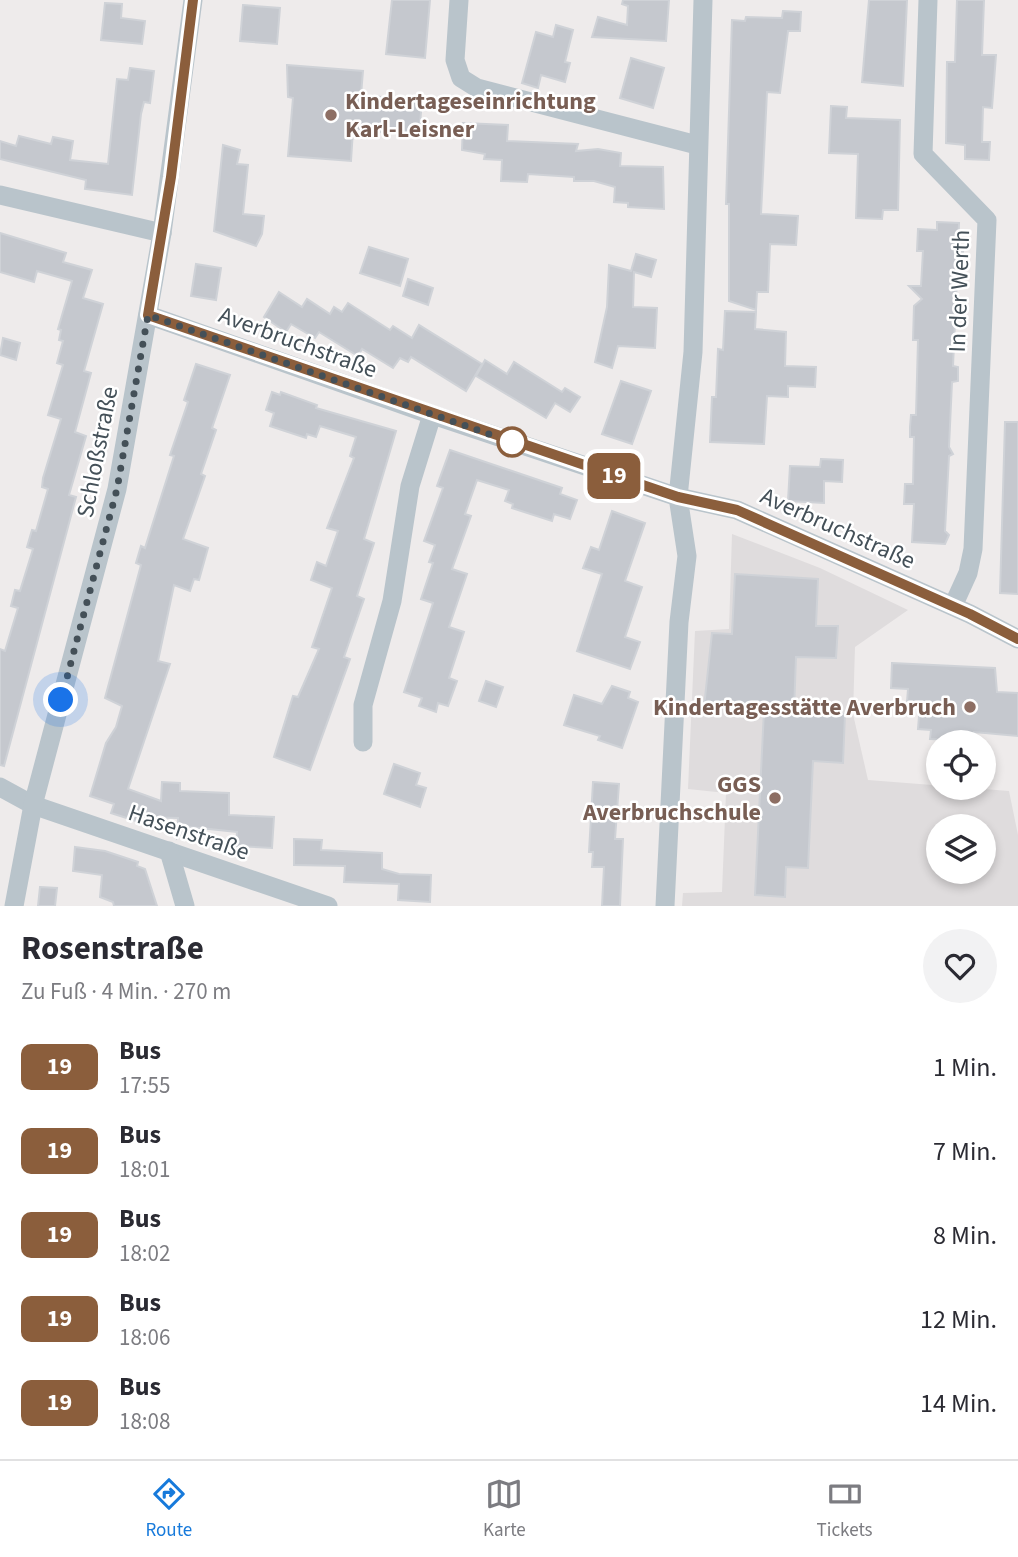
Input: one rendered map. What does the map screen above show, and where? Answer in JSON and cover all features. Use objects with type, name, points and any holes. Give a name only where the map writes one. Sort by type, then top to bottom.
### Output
[{"type":"street","name":"Schloßstraße","points":[[14,906],[33,805],[117,489],[162,233],[193,0]]},
{"type":"street","points":[[459,0],[455,60],[461,78],[477,88],[698,145]]},
{"type":"street","points":[[665,906],[679,622],[687,556],[678,497],[693,352],[703,0]]},
{"type":"street","name":"In der Werth","points":[[928,0],[923,154],[987,220],[973,549],[968,573],[953,606]]},
{"type":"street","points":[[0,195],[162,233]]},
{"type":"street","name":"Averbruchstraße","points":[[148,315],[432,415],[678,497],[737,510],[953,606],[1018,639]]},
{"type":"street","points":[[363,742],[363,705],[391,601],[410,486],[432,415]]},
{"type":"street","name":"Hasenstraße","points":[[0,787],[33,805],[328,906]]},
{"type":"street","points":[[169,850],[185,906]]},
{"type":"shaded area","points":[[732,534],[820,568],[908,610],[855,647],[853,714],[868,780],[926,785],[926,800],[996,800],[996,790],[1009,791],[1018,835],[1018,906],[682,906],[683,893],[722,892],[726,793],[688,789],[695,631],[729,629]]},
{"type":"building","points":[[392,0],[430,0],[425,58],[386,54]]},
{"type":"building","points":[[623,0],[669,0],[666,41],[592,37],[598,17],[627,25],[628,6],[622,4]]},
{"type":"building","points":[[869,0],[907,0],[903,86],[862,82]]},
{"type":"building","points":[[957,0],[984,0],[982,55],[996,55],[992,108],[983,107],[982,142],[990,142],[989,160],[965,159],[965,145],[946,143],[947,62],[955,62]]},
{"type":"building","points":[[105,3],[122,4],[121,18],[145,21],[142,44],[101,40]]},
{"type":"building","points":[[243,5],[280,8],[277,44],[240,41]]},
{"type":"building","points":[[783,11],[801,12],[800,31],[788,31],[780,93],[767,92],[761,214],[798,216],[796,245],[770,244],[768,292],[757,292],[756,310],[729,301],[729,204],[726,204],[732,20],[745,21],[746,17],[782,18]]},
{"type":"building","points":[[556,25],[573,30],[565,62],[570,63],[565,82],[541,75],[538,88],[522,83],[536,32],[553,37]]},
{"type":"building","points":[[631,58],[664,68],[653,108],[620,98]]},
{"type":"building","name":"Kindertageseinrichtung Karl-Leisner","points":[[287,65],[363,71],[361,95],[422,101],[419,135],[353,130],[351,161],[288,156],[293,98],[288,97]]},
{"type":"building","points":[[130,68],[154,71],[150,103],[144,102],[141,114],[132,195],[85,189],[86,180],[0,159],[0,141],[16,146],[19,136],[51,144],[53,137],[73,141],[70,160],[108,164],[117,79],[128,80]]},
{"type":"building","points":[[831,106],[847,107],[846,118],[900,120],[898,210],[883,210],[882,219],[856,218],[858,154],[829,153]]},
{"type":"building","points":[[463,123],[508,125],[507,141],[578,144],[576,151],[598,149],[621,153],[620,166],[663,167],[664,209],[628,207],[628,203],[614,202],[615,187],[594,181],[574,181],[574,177],[528,174],[527,182],[501,181],[502,160],[484,159],[485,154],[462,150]]},
{"type":"building","points":[[223,145],[240,150],[237,164],[248,165],[243,214],[264,216],[262,234],[256,246],[214,231]]},
{"type":"building","points":[[937,222],[959,223],[958,252],[963,252],[963,279],[957,279],[953,366],[958,367],[958,381],[952,382],[949,447],[953,454],[949,456],[945,531],[949,535],[945,544],[912,542],[914,504],[904,504],[905,484],[913,484],[914,437],[910,437],[910,427],[911,415],[916,415],[918,340],[913,340],[914,306],[922,299],[909,286],[921,286],[923,251],[917,251],[918,229],[937,230]]},
{"type":"building","points":[[0,233],[66,253],[63,262],[92,270],[83,298],[103,304],[84,371],[91,373],[75,432],[86,436],[69,495],[76,497],[4,766],[0,765],[0,649],[5,651],[18,608],[11,606],[15,590],[20,591],[33,549],[27,547],[32,530],[36,531],[48,489],[42,487],[43,478],[61,419],[48,415],[63,365],[57,363],[63,341],[59,340],[61,330],[58,329],[72,281],[37,271],[34,282],[0,272]]},
{"type":"building","points":[[369,247],[408,259],[400,286],[360,273]]},
{"type":"building","points":[[636,254],[656,260],[651,277],[634,272],[633,307],[657,308],[655,348],[618,346],[612,368],[595,362],[607,307],[609,265],[631,271]]},
{"type":"building","points":[[196,264],[221,268],[216,300],[191,296]]},
{"type":"building","points":[[408,279],[433,288],[428,305],[403,296]]},
{"type":"building","points":[[279,292],[302,307],[307,299],[330,314],[334,307],[342,312],[348,303],[390,330],[393,326],[412,338],[419,325],[482,364],[466,391],[411,357],[408,362],[400,358],[393,368],[362,349],[358,356],[319,332],[315,338],[291,324],[286,332],[264,317]]},
{"type":"building","points":[[725,311],[756,312],[755,329],[786,332],[785,366],[816,367],[815,387],[788,386],[788,397],[767,396],[764,444],[710,442],[712,397],[716,397],[718,349],[723,350]]},
{"type":"building","points":[[3,338],[20,343],[16,360],[0,355]]},
{"type":"building","points":[[485,360],[507,374],[514,362],[562,392],[565,388],[580,397],[570,412],[555,403],[546,418],[476,376]]},
{"type":"building","points":[[196,364],[230,375],[212,428],[216,430],[201,474],[205,476],[183,539],[208,548],[199,580],[194,579],[190,591],[174,585],[158,661],[170,664],[128,789],[161,801],[162,782],[180,783],[180,791],[229,793],[229,815],[274,817],[272,848],[236,846],[237,832],[209,829],[189,827],[177,838],[178,818],[138,817],[136,821],[111,813],[114,804],[90,796],[106,743],[116,727],[122,706],[105,698],[141,565],[136,563],[141,546],[145,548],[174,456],[170,455],[188,402],[184,400]]},
{"type":"building","points":[[621,381],[651,391],[632,444],[602,434]]},
{"type":"building","points":[[272,392],[280,395],[281,392],[317,405],[316,408],[396,431],[364,539],[374,543],[357,596],[364,599],[344,657],[350,659],[310,770],[274,757],[293,696],[298,697],[319,649],[312,647],[332,588],[311,580],[317,562],[326,566],[338,531],[327,528],[354,458],[350,456],[356,437],[320,426],[316,437],[307,434],[306,438],[270,426],[274,413],[266,410]]},
{"type":"building","points":[[1005,422],[1018,422],[1018,594],[1000,593]]},
{"type":"building","points":[[450,450],[562,488],[560,494],[577,500],[570,519],[554,514],[552,521],[512,508],[513,504],[505,501],[509,490],[477,480],[465,514],[471,516],[452,569],[467,574],[449,627],[464,632],[449,678],[457,681],[448,706],[438,703],[436,712],[419,706],[422,698],[404,692],[433,603],[421,599],[433,563],[429,562],[435,545],[424,541],[443,488],[437,486]]},
{"type":"building","points":[[821,459],[843,460],[842,482],[824,481],[824,503],[788,501],[790,466],[820,467]]},
{"type":"building","points":[[612,511],[645,523],[625,581],[642,587],[625,637],[640,642],[630,669],[577,651],[602,574],[583,568],[591,547],[599,550]]},
{"type":"building","points":[[735,574],[818,579],[816,626],[838,626],[836,658],[796,657],[794,711],[845,714],[843,763],[813,761],[808,868],[786,867],[785,897],[755,895],[764,710],[704,707],[712,633],[732,634]]},
{"type":"building","name":"Kindertagesstätte Averbruch","points":[[892,663],[995,668],[997,692],[1018,693],[1018,736],[996,734],[996,730],[918,729],[920,703],[907,702],[908,689],[891,688]]},
{"type":"building","points":[[486,681],[503,687],[496,707],[479,701]]},
{"type":"building","points":[[612,686],[630,692],[628,698],[638,702],[622,748],[598,740],[600,736],[564,725],[574,695],[602,704]]},
{"type":"building","points":[[394,764],[420,773],[416,785],[426,788],[420,807],[384,794]]},
{"type":"building","points":[[593,782],[619,784],[615,839],[623,839],[620,906],[602,906],[604,867],[592,867],[593,852],[589,852]]},
{"type":"building","points":[[294,839],[322,840],[321,850],[382,853],[382,869],[399,874],[431,875],[430,902],[398,900],[399,884],[344,882],[345,866],[294,865]]},
{"type":"building","points":[[75,847],[105,851],[138,862],[137,866],[145,869],[157,906],[114,906],[113,902],[100,897],[102,875],[73,871]]},
{"type":"building","points":[[40,887],[57,888],[55,906],[38,906]]},
{"type":"bus line","name":"19","points":[[193,0],[171,177],[148,315],[418,410],[678,497],[737,510],[970,614],[1018,639]]},
{"type":"place","name":"Kindertageseinrichtung Karl-Leisner","points":[[331,115]]},
{"type":"place","name":"Kindertagesstätte Averbruch","points":[[970,707]]},
{"type":"place","name":"GGS Averbruchschule","points":[[775,798]]},
{"type":"route","points":[[61,700],[117,489],[148,315],[512,442]]}]
